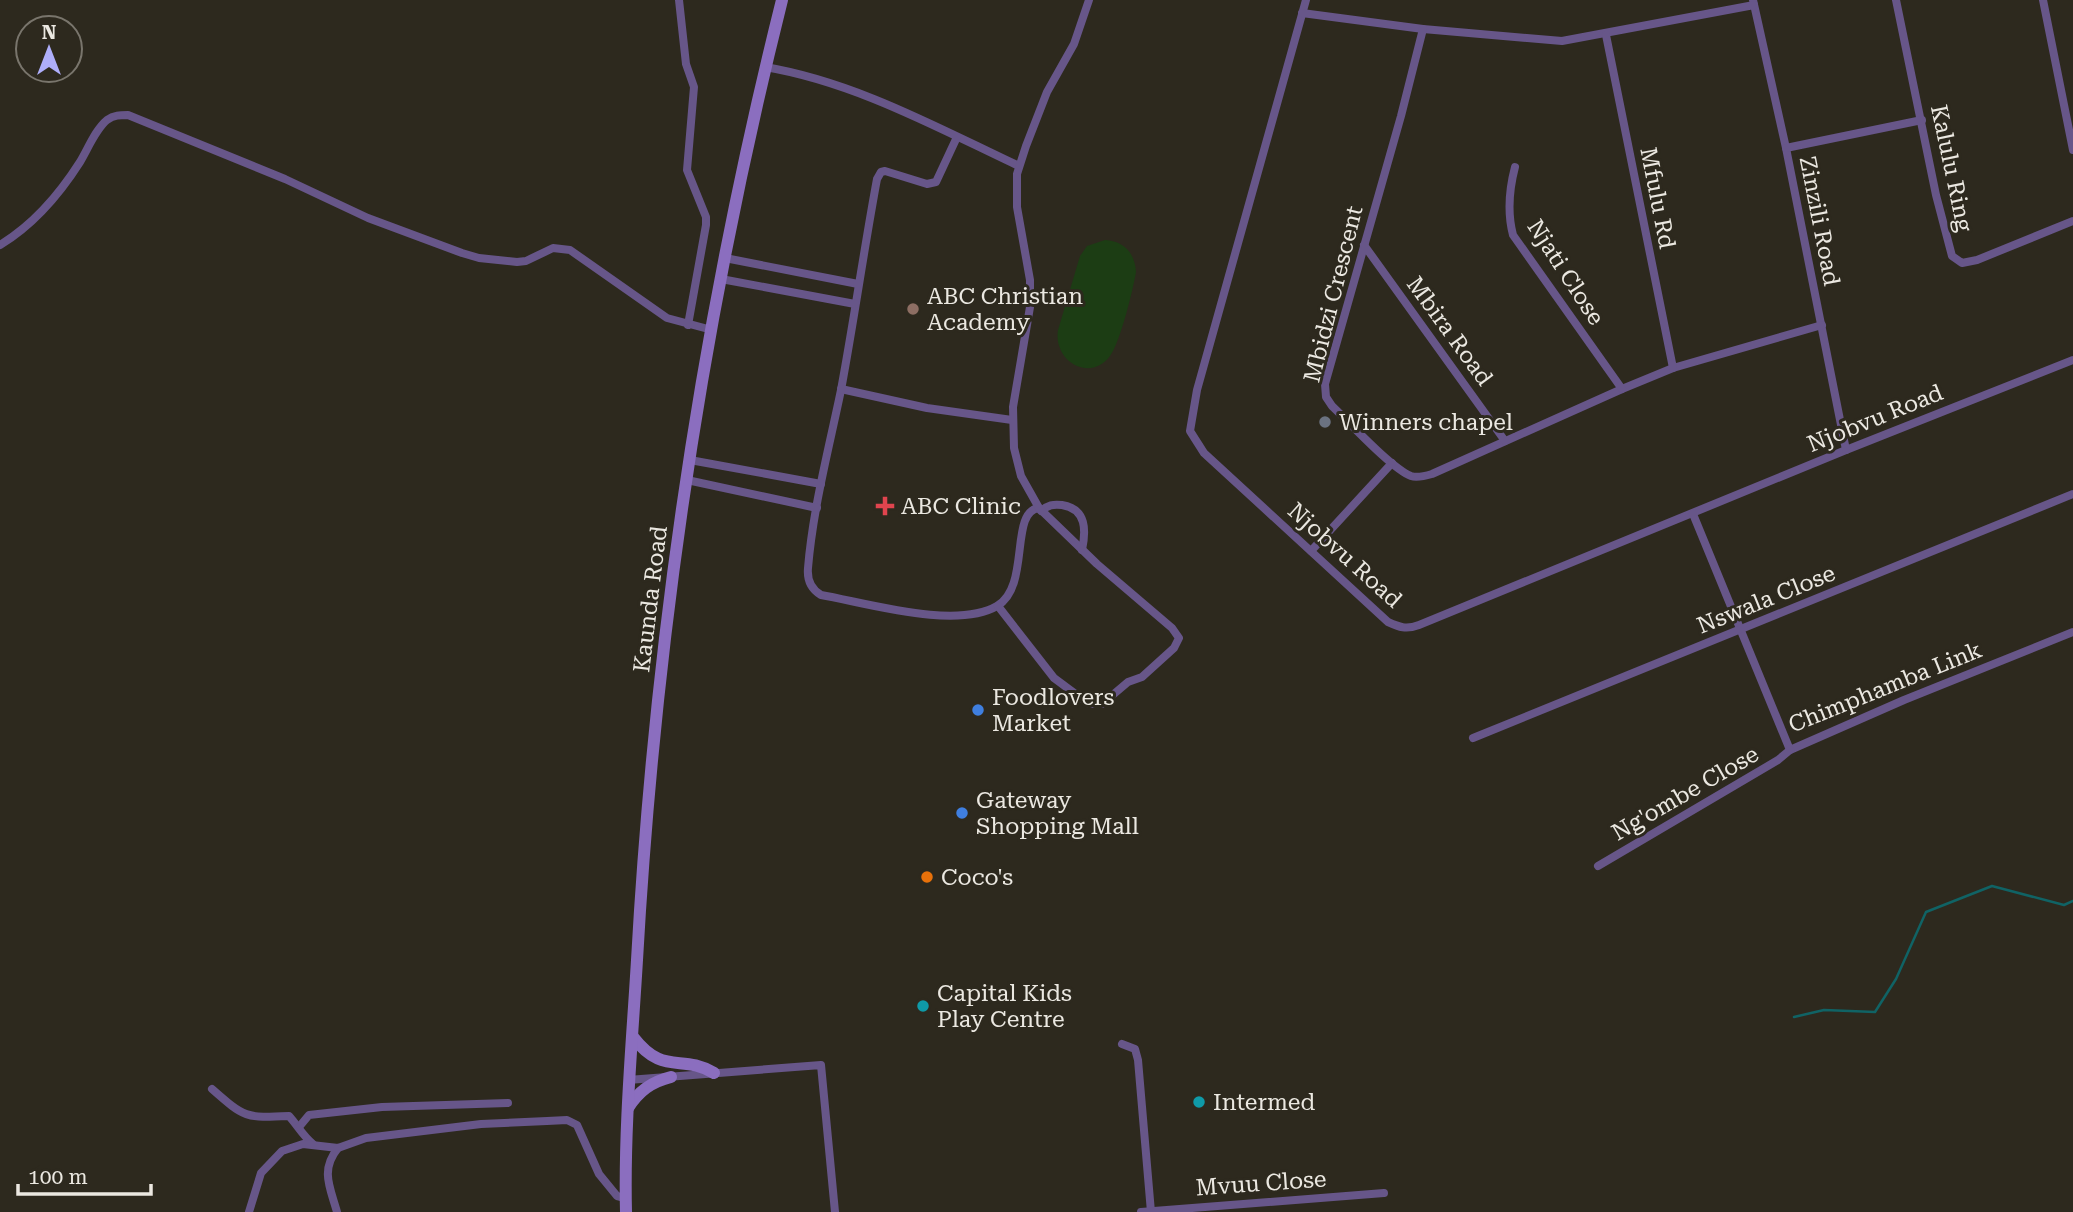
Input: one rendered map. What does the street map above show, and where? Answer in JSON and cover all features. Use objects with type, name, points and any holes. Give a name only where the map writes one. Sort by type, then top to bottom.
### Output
[{"type":"main road","name":"Kaunda Road","points":[[626,1212],[626,1111],[633,1037],[644,830],[664,653],[690,460],[721,279],[765,67],[782,0]]},
{"type":"main road","points":[[633,1037],[642,1049],[659,1061],[704,1067],[714,1073]]},
{"type":"main road","points":[[626,1111],[642,1090],[655,1081],[671,1077]]},
{"type":"street","points":[[680,0],[686,64],[694,87],[687,170],[706,217],[688,325]]},
{"type":"street","points":[[998,606],[1054,678],[1089,704],[1099,705],[1107,701],[1128,682],[1142,677],[1174,648],[1179,638],[1172,628],[1040,510],[1024,482],[1017,462],[1012,420],[1031,307],[1030,280],[1017,207],[1016,181],[1019,166],[1047,92],[1074,44],[1089,0]]},
{"type":"street","name":"Njobvu Road","points":[[1306,0],[1197,390],[1190,426],[1192,438],[1203,453],[1388,622],[1411,628],[2073,360]]},
{"type":"street","name":"Kalulu Ring","points":[[1896,0],[1936,195],[1952,256],[1962,263],[1977,260],[2073,221]]},
{"type":"street","points":[[2043,0],[2073,150]]},
{"type":"street","points":[[1302,13],[1423,29],[1562,41],[1606,35],[1627,28],[1754,3]]},
{"type":"street","name":"Zinzili Road","points":[[1754,3],[1786,148],[1846,450]]},
{"type":"street","name":"Mbidzi Crescent","points":[[1423,29],[1325,389],[1326,397],[1332,406],[1391,463],[1414,477],[1426,476],[1673,368],[1822,325]]},
{"type":"street","name":"Mfulu Rd","points":[[1606,35],[1673,368]]},
{"type":"street","points":[[765,67],[811,77],[861,94],[1019,166]]},
{"type":"street","points":[[0,245],[48,205],[79,165],[105,122],[119,115],[128,115],[285,178],[368,218],[462,253],[479,258],[517,262],[526,261],[552,248],[570,250],[667,318],[712,330]]},
{"type":"street","points":[[1786,148],[1922,120]]},
{"type":"street","points":[[957,137],[936,182],[927,184],[890,171],[878,175],[841,389],[821,484],[808,569],[809,582],[817,592],[954,617],[998,606],[1006,598],[1017,575],[1024,519],[1029,511],[1057,505],[1073,508],[1084,523],[1082,550]]},
{"type":"street","name":"Njati Close","points":[[1516,167],[1509,191],[1513,235],[1622,389]]},
{"type":"street","name":"Mbira Road","points":[[1364,245],[1505,440]]},
{"type":"street","points":[[725,258],[858,284]]},
{"type":"street","points":[[721,279],[855,304]]},
{"type":"street","points":[[841,389],[927,408],[1012,420]]},
{"type":"street","points":[[690,460],[821,484]]},
{"type":"street","points":[[1311,551],[1391,463]]},
{"type":"street","points":[[687,481],[817,508]]},
{"type":"street","name":"Nswala Close","points":[[1473,738],[2073,495]]},
{"type":"street","name":"Chimphamba Link","points":[[1693,514],[1790,750],[1904,700],[2073,632]]},
{"type":"street","name":"Ng'ombe Close","points":[[1598,866],[1778,760],[1790,750]]},
{"type":"street","points":[[1122,1044],[1135,1049],[1138,1060],[1152,1212]]},
{"type":"street","points":[[628,1080],[821,1065],[835,1212]]},
{"type":"street","points":[[212,1089],[238,1112],[255,1118],[382,1107],[508,1103]]},
{"type":"street","points":[[299,1127],[309,1115]]},
{"type":"street","points":[[289,1116],[302,1135],[313,1144]]},
{"type":"street","points":[[249,1212],[261,1173],[282,1151],[303,1144],[338,1148],[366,1138],[481,1124],[567,1120],[577,1125],[599,1174],[617,1196],[625,1198]]},
{"type":"street","points":[[337,1212],[327,1172],[330,1158],[338,1148]]},
{"type":"street","name":"Mvuu Close","points":[[1141,1212],[1384,1193]]},
{"type":"green space","points":[[1105,240],[1118,243],[1127,249],[1136,272],[1126,316],[1114,349],[1102,364],[1083,368],[1067,359],[1061,351],[1058,330],[1080,256],[1087,246]]},
{"type":"waterway","points":[[1794,1017],[1824,1010],[1875,1012],[1896,979],[1926,912],[1992,886],[2064,905],[2073,901]]},
{"type":"place","name":"ABC Christian Academy","points":[[913,309]]},
{"type":"place","name":"Winners chapel","points":[[1325,422]]},
{"type":"place","name":"ABC Clinic","points":[[885,506]]},
{"type":"place","name":"Foodlovers Market","points":[[978,710]]},
{"type":"place","name":"Gateway Shopping Mall","points":[[962,813]]},
{"type":"place","name":"Coco's","points":[[927,877]]},
{"type":"place","name":"Capital Kids Play Centre","points":[[923,1006]]},
{"type":"place","name":"Intermed","points":[[1199,1102]]}]
